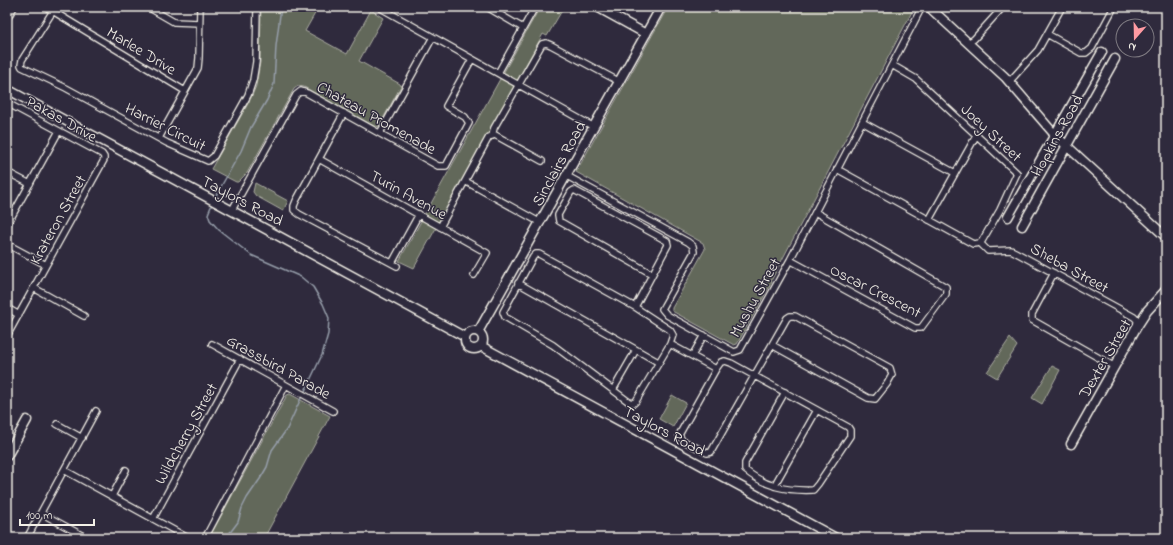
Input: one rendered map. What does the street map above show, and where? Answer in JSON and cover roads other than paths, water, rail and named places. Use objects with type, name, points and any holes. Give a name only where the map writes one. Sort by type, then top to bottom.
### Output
[{"type":"street","points":[[7,19],[14,7]]},
{"type":"street","name":"Marlee Drive","points":[[46,7],[185,91]]},
{"type":"street","points":[[148,7],[174,22],[199,23]]},
{"type":"street","points":[[159,138],[196,72],[199,63],[200,7]]},
{"type":"street","name":"Harrier Circuit","points":[[53,11],[22,60],[22,67],[66,88],[159,138],[206,160],[210,160],[213,158],[248,95],[253,80],[256,62],[257,7]]},
{"type":"street","points":[[379,7],[594,127]]},
{"type":"street","points":[[487,7],[523,28]]},
{"type":"street","points":[[498,74],[535,7]]},
{"type":"street","points":[[597,7],[646,34]]},
{"type":"street","name":"Sinclairs Road","points":[[478,332],[541,223],[661,7]]},
{"type":"street","name":"Mushu Street","points":[[567,176],[693,246],[694,252],[662,309],[667,315],[734,352],[740,350],[790,260],[922,7]]},
{"type":"street","points":[[929,7],[1009,82],[1055,135],[1166,237]]},
{"type":"street","points":[[968,43],[974,39],[1003,7]]},
{"type":"street","points":[[1009,82],[1038,50],[1062,7]]},
{"type":"street","points":[[1047,34],[1082,53],[1086,53],[1092,48],[1114,7]]},
{"type":"street","points":[[380,133],[433,37]]},
{"type":"street","points":[[440,227],[542,44],[546,43],[620,82]]},
{"type":"street","name":"Hopkins Road","points":[[1008,217],[1102,52]]},
{"type":"street","name":"Chateau Promenade","points":[[232,210],[298,92],[301,91],[344,113],[438,166],[446,166],[469,122],[465,117],[446,106],[472,59]]},
{"type":"street","name":"Hopkins Road","points":[[1022,226],[1115,59]]},
{"type":"street","name":"Joey Street","points":[[892,65],[916,79],[1017,173],[1000,210],[980,243]]},
{"type":"street","name":"Taylors Road","points":[[7,89],[465,337]]},
{"type":"street","name":"Pakas Drive","points":[[7,102],[102,154],[104,157]]},
{"type":"street","points":[[344,113],[296,201],[294,210],[395,264],[419,214]]},
{"type":"street","points":[[862,122],[955,173]]},
{"type":"street","points":[[7,225],[59,131]]},
{"type":"street","points":[[492,136],[495,136],[542,161]]},
{"type":"street","points":[[929,220],[976,136]]},
{"type":"street","name":"Krateron Street","points":[[7,336],[104,160],[104,157]]},
{"type":"street","name":"Turin Avenue","points":[[319,158],[487,253],[474,275]]},
{"type":"street","points":[[838,169],[973,244],[980,243]]},
{"type":"street","points":[[7,172],[30,184]]},
{"type":"street","points":[[465,181],[541,223]]},
{"type":"street","points":[[635,307],[668,245],[667,241],[574,190],[571,192],[558,215],[559,221],[652,274]]},
{"type":"street","name":"Oscar Crescent","points":[[790,260],[915,328],[921,328],[946,294],[946,287],[815,212]]},
{"type":"street","name":"Sheba Street","points":[[980,243],[988,251],[1016,252],[1134,317],[1137,324],[1136,328]]},
{"type":"street","points":[[7,244],[46,265]]},
{"type":"street","points":[[536,254],[539,254],[635,307],[672,332],[670,344],[634,402],[626,401],[547,340],[505,317],[503,312],[518,283],[533,258],[536,254]]},
{"type":"street","points":[[1054,273],[1032,314],[1032,320],[1114,367]]},
{"type":"street","points":[[518,283],[658,362]]},
{"type":"street","points":[[34,288],[84,316]]},
{"type":"street","name":"Dexter Street","points":[[1071,444],[1136,328],[1147,311],[1166,290]]},
{"type":"street","points":[[7,308],[19,315]]},
{"type":"street","points":[[772,345],[868,398],[875,399],[892,375],[890,368],[795,316],[790,316],[787,318],[772,345],[754,376],[711,452],[707,453],[682,440],[679,435],[716,369],[721,362],[725,361],[754,376],[785,392],[848,427],[850,436],[813,490],[777,488],[752,476],[745,470],[745,463],[785,392]]},
{"type":"street","points":[[469,332],[478,332],[482,337],[481,346],[474,349],[469,348],[465,343],[465,337],[469,332]]},
{"type":"street","points":[[692,356],[704,335]]},
{"type":"street","name":"Grassbird Parade","points":[[212,344],[333,411]]},
{"type":"street","points":[[670,344],[716,369]]},
{"type":"street","name":"Taylors Road","points":[[481,346],[836,538]]},
{"type":"street","points":[[613,390],[636,350]]},
{"type":"street","name":"Wildcherry Street","points":[[152,518],[240,359]]},
{"type":"street","points":[[205,538],[286,385]]},
{"type":"street","points":[[774,486],[817,410]]},
{"type":"street","points":[[27,538],[96,411]]},
{"type":"street","points":[[7,456],[27,420]]},
{"type":"street","points":[[57,424],[82,438]]},
{"type":"street","points":[[64,470],[188,538]]},
{"type":"street","points":[[112,496],[126,470]]},
{"type":"street","points":[[41,513],[87,538]]},
{"type":"waterway","points":[[214,199],[241,151],[251,127],[267,100],[274,84],[276,46],[281,7]]},
{"type":"waterway","points":[[212,204],[208,214],[210,220],[219,230],[251,255],[301,277],[313,287],[323,304],[329,318],[328,334],[322,355],[304,393]]},
{"type":"waterway","points":[[226,538],[238,522],[247,498],[267,467],[272,450],[287,429],[302,396]]}]
